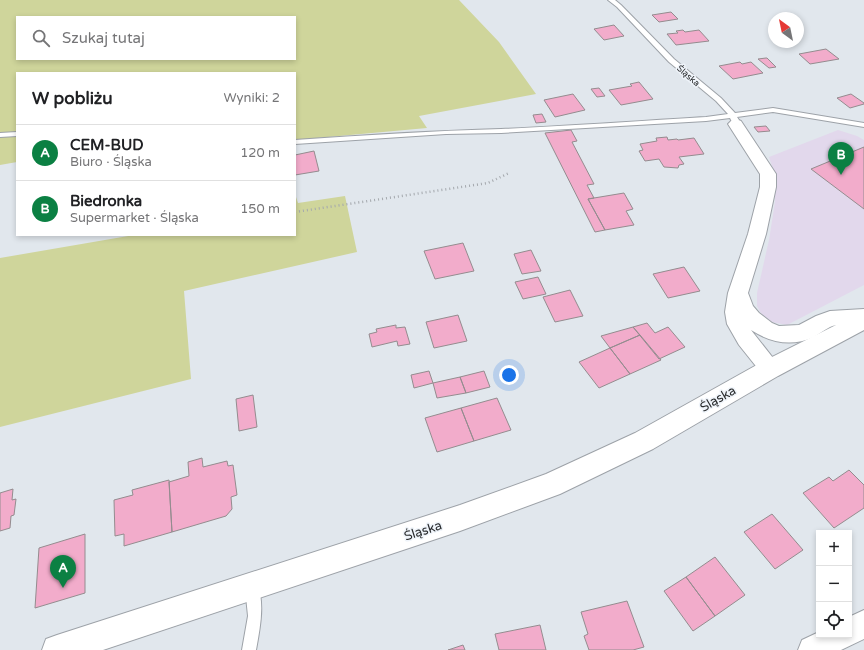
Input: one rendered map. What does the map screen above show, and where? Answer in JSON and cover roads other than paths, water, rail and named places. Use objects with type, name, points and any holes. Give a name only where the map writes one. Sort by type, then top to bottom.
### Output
[{"type":"main road","name":"Śląska","points":[[57,650],[452,521],[551,485],[644,441],[770,369],[864,319]]},
{"type":"street","name":"Śląska","points":[[735,120],[768,174],[768,187],[757,234],[738,293],[735,312],[737,324],[746,339],[770,369]]},
{"type":"street","name":"Śląska","points":[[738,293],[747,312],[755,322],[770,332],[778,334],[788,336],[802,333],[829,319],[864,319]]},
{"type":"street","points":[[852,630],[864,624]]},
{"type":"street","points":[[812,650],[836,638]]},
{"type":"lane","name":"Śląska","points":[[611,0],[619,6],[680,69],[719,101],[735,120]]},
{"type":"lane","points":[[296,142],[378,136],[735,120],[773,110],[864,125]]},
{"type":"lane","points":[[0,135],[16,134]]},
{"type":"lane","points":[[249,650],[255,616],[252,587]]},
{"type":"place","name":"Biedronka","points":[[841,175]]},
{"type":"place","name":"CEM-BUD","points":[[63,588]]}]
